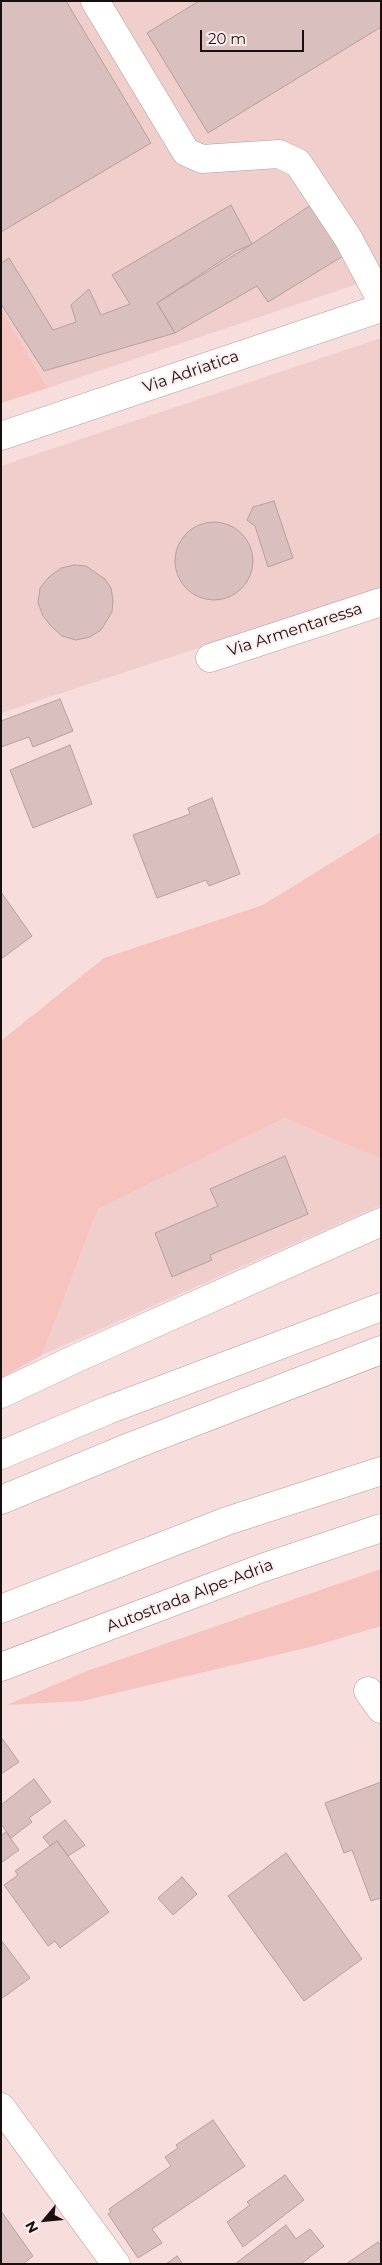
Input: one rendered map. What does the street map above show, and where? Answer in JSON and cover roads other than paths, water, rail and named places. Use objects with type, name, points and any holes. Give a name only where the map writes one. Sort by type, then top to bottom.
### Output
[{"type":"main road","points":[[95,1],[186,152],[202,159],[279,154],[298,163],[348,238],[381,300]]},
{"type":"main road","name":"Via Adriatica","points":[[1,436],[381,308]]},
{"type":"main road","name":"Via Armentaressa","points":[[210,658],[381,602]]},
{"type":"main road","points":[[1,1394],[381,1222]]},
{"type":"main road","points":[[1,1456],[108,1410],[381,1307]]},
{"type":"main road","points":[[1,1500],[132,1446],[381,1350]]},
{"type":"main road","points":[[1,1609],[227,1522],[381,1471]]},
{"type":"main road","name":"Autostrada Alpe-Adria","points":[[1,1667],[262,1568],[381,1528]]},
{"type":"main road","points":[[1,2107],[116,2264]]}]
